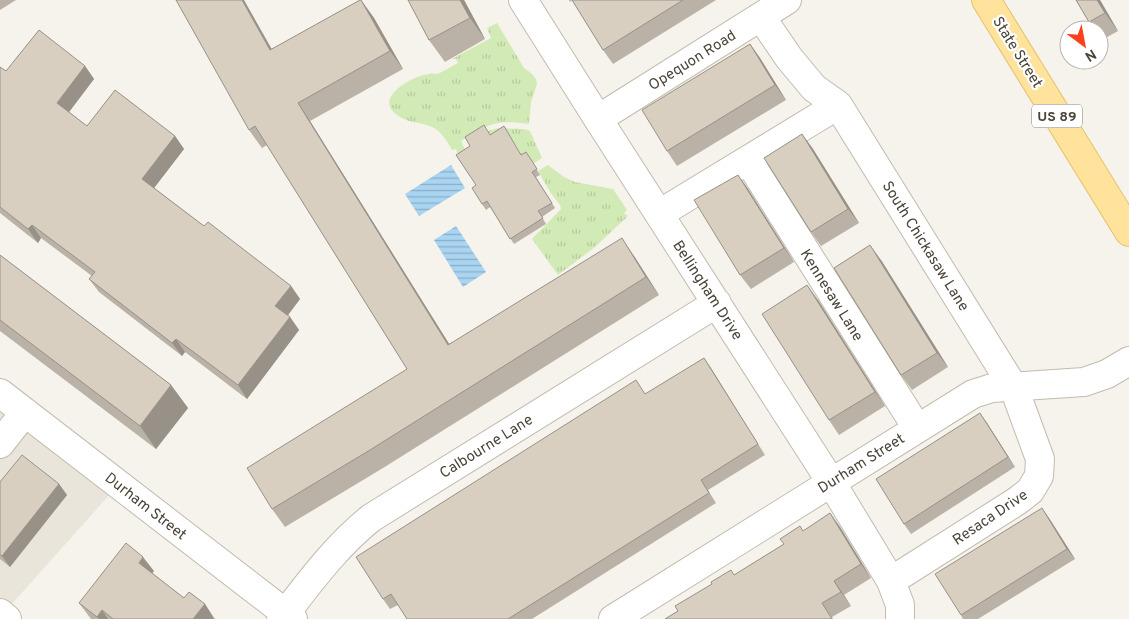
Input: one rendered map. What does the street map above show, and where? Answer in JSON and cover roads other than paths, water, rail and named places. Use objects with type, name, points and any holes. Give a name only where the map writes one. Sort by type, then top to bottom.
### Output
[{"type":"main road","name":"State Street","points":[[986,0],[1129,232]]},
{"type":"street","name":"Bellingham Drive","points":[[523,0],[832,482],[891,581]]},
{"type":"street","name":"Opequon Road","points":[[598,119],[787,0]]},
{"type":"street","points":[[659,214],[838,105],[814,88],[789,58],[760,17]]},
{"type":"street","name":"South Chickasaw Lane","points":[[838,105],[1014,388]]},
{"type":"street","name":"Kennesaw Lane","points":[[748,160],[917,428]]},
{"type":"street","name":"Calbourne Lane","points":[[286,617],[325,563],[350,535],[371,518],[717,303]]},
{"type":"street","name":"Durham Street","points":[[613,619],[973,394],[992,388],[1084,382],[1107,374],[1129,361]]},
{"type":"street","name":"Resaca Drive","points":[[891,581],[1030,491],[1039,476],[1040,459],[1014,388]]},
{"type":"street","name":"Durham Street","points":[[0,393],[286,617]]},
{"type":"street","points":[[0,444],[25,412]]},
{"type":"street","points":[[891,581],[900,605],[900,619]]},
{"type":"street","points":[[0,613],[8,619]]},
{"type":"water","points":[[451,165],[465,188],[419,216],[405,194]]},
{"type":"water","points":[[456,226],[486,272],[463,287],[434,240]]}]
